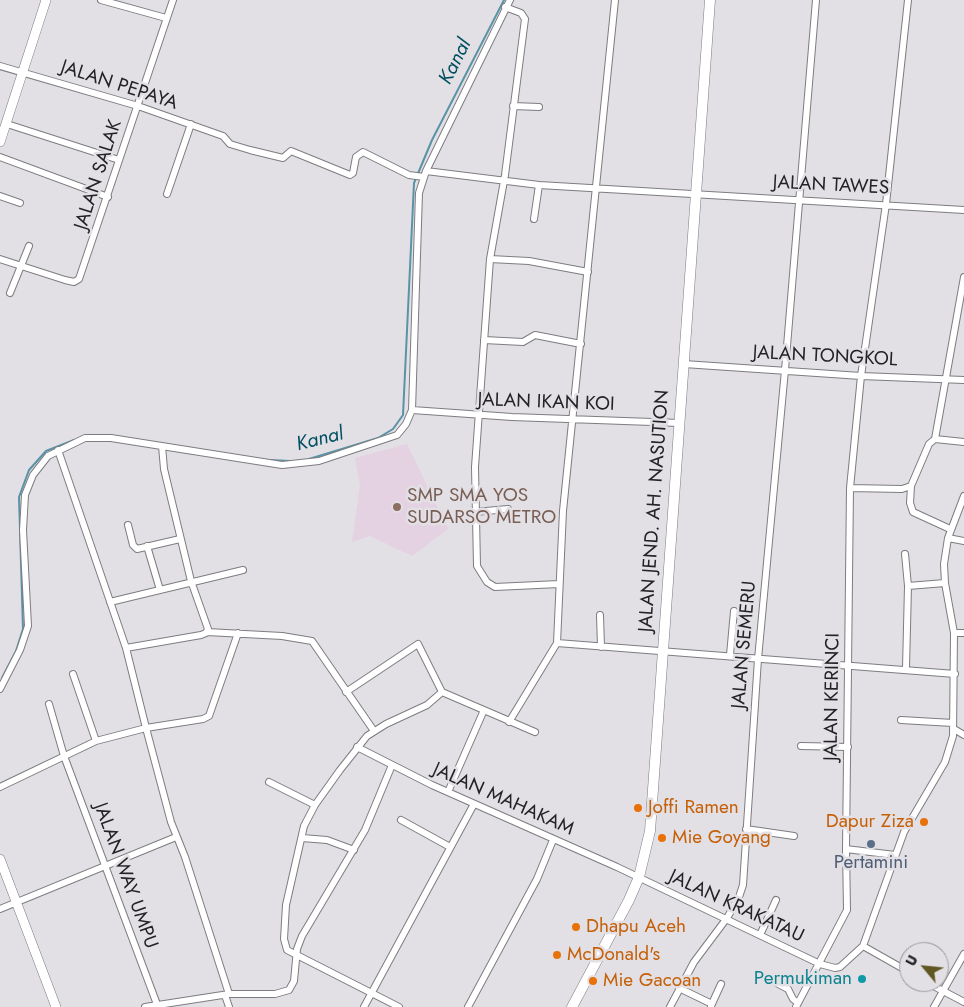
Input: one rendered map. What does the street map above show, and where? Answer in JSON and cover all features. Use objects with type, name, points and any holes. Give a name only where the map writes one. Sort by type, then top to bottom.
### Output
[{"type":"highway","name":"JALAN JEND. AH. NASUTION","points":[[572,1007],[638,878],[647,844],[654,803],[662,650],[710,0]]},
{"type":"main road","points":[[0,142],[46,0]]},
{"type":"main road","points":[[0,859],[56,1007]]},
{"type":"street","points":[[101,0],[166,18]]},
{"type":"street","name":"JALAN SALAK","points":[[0,259],[65,280],[77,282],[108,197],[173,0]]},
{"type":"street","points":[[0,689],[20,650],[28,626],[23,522],[25,495],[33,475],[44,461],[58,450],[85,438],[111,438],[282,465],[319,461],[397,435],[406,424],[412,410],[419,193],[424,175],[510,0]]},
{"type":"street","points":[[509,722],[557,643],[561,524],[581,344],[594,188],[615,0]]},
{"type":"street","name":"JALAN SEMERU","points":[[670,1007],[694,962],[726,918],[741,892],[758,659],[785,370],[816,0]]},
{"type":"street","name":"JALAN KERINCI","points":[[797,1005],[847,910],[850,488],[861,376],[886,204],[908,0]]},
{"type":"street","points":[[505,7],[521,13],[525,20],[503,182],[490,259],[474,467],[477,566],[487,582],[495,587],[559,584]]},
{"type":"street","name":"JALAN PEPAYA","points":[[0,66],[138,106],[191,124],[223,136],[232,145],[282,158],[291,151],[350,175],[353,173],[356,156],[362,152],[410,175]]},
{"type":"street","points":[[513,106],[539,107]]},
{"type":"street","points":[[7,124],[119,160]]},
{"type":"street","points":[[167,194],[191,124]]},
{"type":"street","points":[[0,157],[108,197]]},
{"type":"street","name":"JALAN TAWES","points":[[410,175],[539,185],[964,210]]},
{"type":"street","points":[[534,219],[539,185]]},
{"type":"street","points":[[0,196],[20,203]]},
{"type":"street","points":[[10,293],[29,246]]},
{"type":"street","points":[[490,259],[528,262],[588,272]]},
{"type":"street","points":[[950,529],[913,512],[910,503],[911,486],[929,444],[935,439],[945,378],[954,343],[964,277]]},
{"type":"street","points":[[484,340],[523,342],[535,335],[581,344]]},
{"type":"street","name":"JALAN TONGKOL","points":[[684,364],[861,376],[964,380]]},
{"type":"street","name":"JALAN IKAN KOI","points":[[412,410],[478,415],[680,423]]},
{"type":"street","points":[[935,439],[964,442]]},
{"type":"street","points":[[162,446],[164,469],[180,538],[191,581],[208,628],[207,632]]},
{"type":"street","points":[[58,450],[126,648],[176,837],[185,857],[230,1007]]},
{"type":"street","points":[[850,488],[902,489],[911,486]]},
{"type":"street","points":[[820,964],[835,968],[840,967],[863,946],[894,855],[908,824],[946,762],[953,726],[955,674],[954,633],[945,583],[944,564],[950,529],[964,496]]},
{"type":"street","points":[[474,512],[508,508]]},
{"type":"street","points":[[128,525],[135,548],[180,538]]},
{"type":"street","points":[[948,538],[964,541]]},
{"type":"street","points":[[147,546],[160,590]]},
{"type":"street","points":[[906,554],[908,586],[906,668]]},
{"type":"street","points":[[110,602],[243,570]]},
{"type":"street","points":[[908,586],[945,583]]},
{"type":"street","points":[[730,655],[734,611]]},
{"type":"street","points":[[600,615],[600,647]]},
{"type":"street","points":[[126,648],[207,632],[238,633],[312,641],[374,731]]},
{"type":"street","points":[[0,787],[96,741],[146,728],[203,719],[209,716],[238,633]]},
{"type":"street","points":[[954,633],[964,633]]},
{"type":"street","points":[[557,643],[730,655],[758,659],[906,668],[955,674]]},
{"type":"street","points":[[346,692],[418,644],[442,692],[535,732]]},
{"type":"street","points":[[73,674],[96,741]]},
{"type":"street","points":[[399,1007],[285,948],[284,930],[290,882],[304,826],[315,805],[356,748],[374,731],[427,705],[442,692]]},
{"type":"street","name":"JALAN WAY UMPU","points":[[49,704],[64,756],[107,866],[158,1006]]},
{"type":"street","points":[[448,792],[484,710]]},
{"type":"street","points":[[901,720],[953,726],[964,735]]},
{"type":"street","points":[[801,746],[848,747]]},
{"type":"street","name":"JALAN MAHAKAM","points":[[356,748],[638,878]]},
{"type":"street","points":[[145,1007],[227,995],[275,994],[289,990],[294,981],[296,955],[302,936],[354,850],[373,812],[392,765]]},
{"type":"street","points":[[269,782],[315,805]]},
{"type":"street","points":[[364,1007],[474,804]]},
{"type":"street","points":[[401,820],[450,847]]},
{"type":"street","points":[[746,829],[794,836]]},
{"type":"street","points":[[0,909],[176,837]]},
{"type":"street","points":[[302,838],[327,840],[354,850]]},
{"type":"street","points":[[468,1007],[538,879],[553,840]]},
{"type":"street","points":[[846,849],[894,855]]},
{"type":"street","name":"JALAN KRAKATAU","points":[[638,878],[820,964]]},
{"type":"street","points":[[760,935],[776,900]]},
{"type":"street","points":[[863,946],[899,966]]},
{"type":"street","points":[[949,982],[964,954]]},
{"type":"street","points":[[769,979],[788,990],[797,1005]]},
{"type":"street","points":[[679,988],[711,1005],[722,984]]},
{"type":"street","points":[[934,1007],[943,992]]},
{"type":"street","points":[[946,992],[964,1002]]},
{"type":"shaded area","name":"SMP SMA YOS SUDARSO METRO","points":[[407,444],[448,529],[412,556],[370,536],[352,542],[360,485],[355,458]]},
{"type":"waterway","name":"Kanal","points":[[309,459],[378,438],[393,429],[403,415],[414,183],[432,140],[504,0]]},
{"type":"waterway","name":"Kanal","points":[[2,678],[16,651],[23,629],[19,497],[29,470],[46,451],[74,440]]},
{"type":"waterway","name":"Kanal","points":[[269,460],[290,461]]},
{"type":"place","name":"SMP SMA YOS SUDARSO METRO","points":[[397,507]]},
{"type":"place","name":"Joffi Ramen","points":[[638,808]]},
{"type":"place","name":"Dapur Ziza","points":[[924,822]]},
{"type":"place","name":"Mie Goyang","points":[[662,838]]},
{"type":"place","name":"Pertamini","points":[[871,844]]},
{"type":"place","name":"Dhapu Aceh","points":[[576,927]]},
{"type":"place","name":"McDonald's","points":[[557,955]]},
{"type":"place","name":"Permukiman","points":[[862,979]]},
{"type":"place","name":"Mie Gacoan","points":[[593,981]]}]
